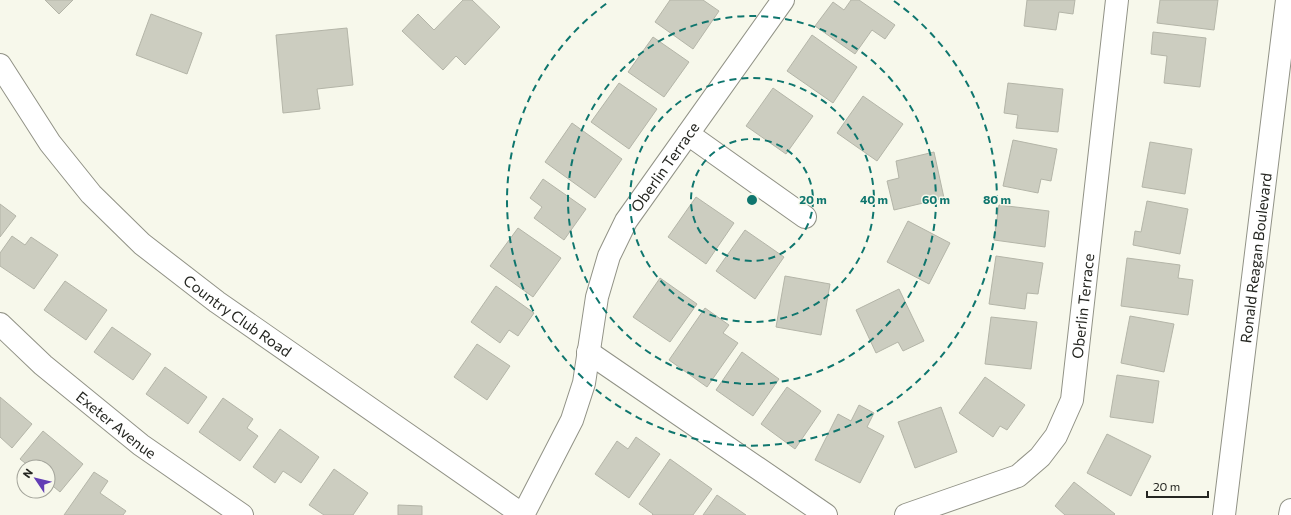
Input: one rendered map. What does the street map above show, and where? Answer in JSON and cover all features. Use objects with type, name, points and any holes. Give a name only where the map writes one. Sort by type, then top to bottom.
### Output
[{"type":"street","name":"Oberlin Terrace","points":[[523,515],[572,420],[584,383],[597,297],[609,256],[626,221],[783,0]]},
{"type":"street","name":"Oberlin Terrace","points":[[906,515],[1018,476],[1040,457],[1056,436],[1072,400],[1118,0]]},
{"type":"street","name":"Ronald Reagan Boulevard","points":[[1224,515],[1288,5]]},
{"type":"street","name":"Country Club Road","points":[[0,65],[50,143],[86,189],[142,244],[217,302],[523,515]]},
{"type":"street","points":[[688,134],[805,217]]},
{"type":"street","name":"Exeter Avenue","points":[[0,324],[43,365],[141,445],[242,515]]},
{"type":"street","points":[[588,352],[826,515]]},
{"type":"street","points":[[1290,515],[1291,510]]},
{"type":"building","points":[[45,0],[73,0],[59,14]]},
{"type":"building","points":[[463,0],[472,0],[500,27],[465,65],[456,56],[443,70],[402,31],[418,14],[434,30]]},
{"type":"building","points":[[670,0],[703,0],[719,11],[693,49],[655,22]]},
{"type":"building","points":[[851,0],[859,0],[895,25],[885,39],[872,30],[855,54],[815,26],[833,2],[844,10]]},
{"type":"building","points":[[1027,0],[1075,0],[1073,14],[1059,12],[1056,30],[1024,26]]},
{"type":"building","points":[[1160,0],[1218,0],[1214,30],[1157,23]]},
{"type":"building","points":[[151,14],[202,33],[187,74],[136,55]]},
{"type":"building","points":[[347,28],[353,85],[317,89],[320,109],[283,113],[276,35]]},
{"type":"building","points":[[1153,32],[1206,38],[1200,87],[1164,83],[1167,56],[1151,54]]},
{"type":"building","points":[[812,35],[857,67],[833,103],[787,71]]},
{"type":"building","points":[[653,37],[689,62],[664,97],[628,72]]},
{"type":"building","points":[[619,83],[657,109],[629,149],[591,122]]},
{"type":"building","points":[[1008,83],[1063,89],[1058,132],[1016,128],[1018,115],[1004,113]]},
{"type":"building","points":[[773,88],[813,116],[786,154],[746,126]]},
{"type":"building","points":[[863,96],[903,124],[877,161],[837,133]]},
{"type":"building","points":[[572,123],[622,159],[595,198],[545,162]]},
{"type":"building","points":[[1013,140],[1057,149],[1051,181],[1041,179],[1038,193],[1003,186]]},
{"type":"building","points":[[1150,142],[1192,149],[1185,194],[1142,187]]},
{"type":"building","points":[[934,152],[944,198],[894,210],[887,181],[899,178],[896,161]]},
{"type":"building","points":[[543,179],[586,209],[564,240],[534,218],[542,207],[530,198]]},
{"type":"building","points":[[696,197],[734,223],[706,264],[668,237]]},
{"type":"building","points":[[1147,201],[1188,209],[1180,254],[1133,245],[1135,231],[1141,232]]},
{"type":"building","points":[[0,204],[16,216],[0,237]]},
{"type":"building","points":[[999,205],[1049,211],[1045,247],[994,240]]},
{"type":"building","points":[[908,221],[950,243],[929,284],[887,262]]},
{"type":"building","points":[[518,228],[561,258],[533,297],[490,266]]},
{"type":"building","points":[[745,230],[784,257],[755,299],[716,271]]},
{"type":"building","points":[[12,236],[25,245],[31,237],[58,255],[34,289],[0,266],[0,253]]},
{"type":"building","points":[[996,256],[1043,263],[1038,294],[1027,293],[1025,309],[989,304]]},
{"type":"building","points":[[1127,258],[1180,265],[1178,278],[1193,280],[1188,315],[1121,306]]},
{"type":"building","points":[[785,276],[830,284],[821,335],[776,327]]},
{"type":"building","points":[[660,278],[697,304],[670,342],[633,317]]},
{"type":"building","points":[[65,281],[107,310],[86,340],[44,310]]},
{"type":"building","points":[[496,286],[534,313],[518,336],[509,330],[500,343],[471,322]]},
{"type":"building","points":[[899,289],[924,341],[903,351],[898,342],[876,353],[856,310]]},
{"type":"building","points":[[705,308],[729,325],[723,333],[738,343],[707,387],[669,360]]},
{"type":"building","points":[[1130,316],[1174,324],[1164,372],[1121,363]]},
{"type":"building","points":[[991,317],[1037,322],[1031,369],[985,364]]},
{"type":"building","points":[[112,327],[151,354],[133,380],[94,352]]},
{"type":"building","points":[[477,344],[510,366],[487,400],[454,377]]},
{"type":"building","points":[[742,352],[779,379],[753,416],[716,390]]},
{"type":"building","points":[[165,367],[207,397],[188,424],[146,394]]},
{"type":"building","points":[[1117,375],[1159,381],[1153,423],[1110,417]]},
{"type":"building","points":[[985,377],[1025,405],[1007,430],[1000,426],[993,437],[959,413]]},
{"type":"building","points":[[787,387],[821,411],[795,449],[761,424]]},
{"type":"building","points":[[0,397],[32,424],[12,448],[0,437]]},
{"type":"building","points":[[223,398],[253,419],[247,428],[258,436],[240,461],[199,432]]},
{"type":"building","points":[[859,405],[874,413],[867,427],[884,436],[860,483],[815,460],[838,414],[851,421]]},
{"type":"building","points":[[941,407],[957,452],[915,468],[898,422]]},
{"type":"building","points":[[280,429],[319,457],[301,483],[283,471],[275,483],[253,467]]},
{"type":"building","points":[[43,431],[83,464],[60,492],[56,489],[56,459],[20,459]]},
{"type":"building","points":[[1107,434],[1151,456],[1131,496],[1087,473]]},
{"type":"building","points":[[636,437],[660,454],[629,498],[595,474],[617,441],[628,449]]},
{"type":"building","points":[[670,459],[712,489],[693,515],[652,515],[653,514],[639,504]]},
{"type":"building","points":[[334,469],[368,493],[353,515],[324,515],[309,505]]},
{"type":"building","points":[[94,472],[108,481],[100,493],[126,511],[123,515],[64,515]]},
{"type":"building","points":[[1074,482],[1115,514],[1065,515],[1055,506]]},
{"type":"building","points":[[717,495],[746,515],[703,515]]},
{"type":"building","points":[[398,505],[422,506],[422,515],[398,515]]}]
